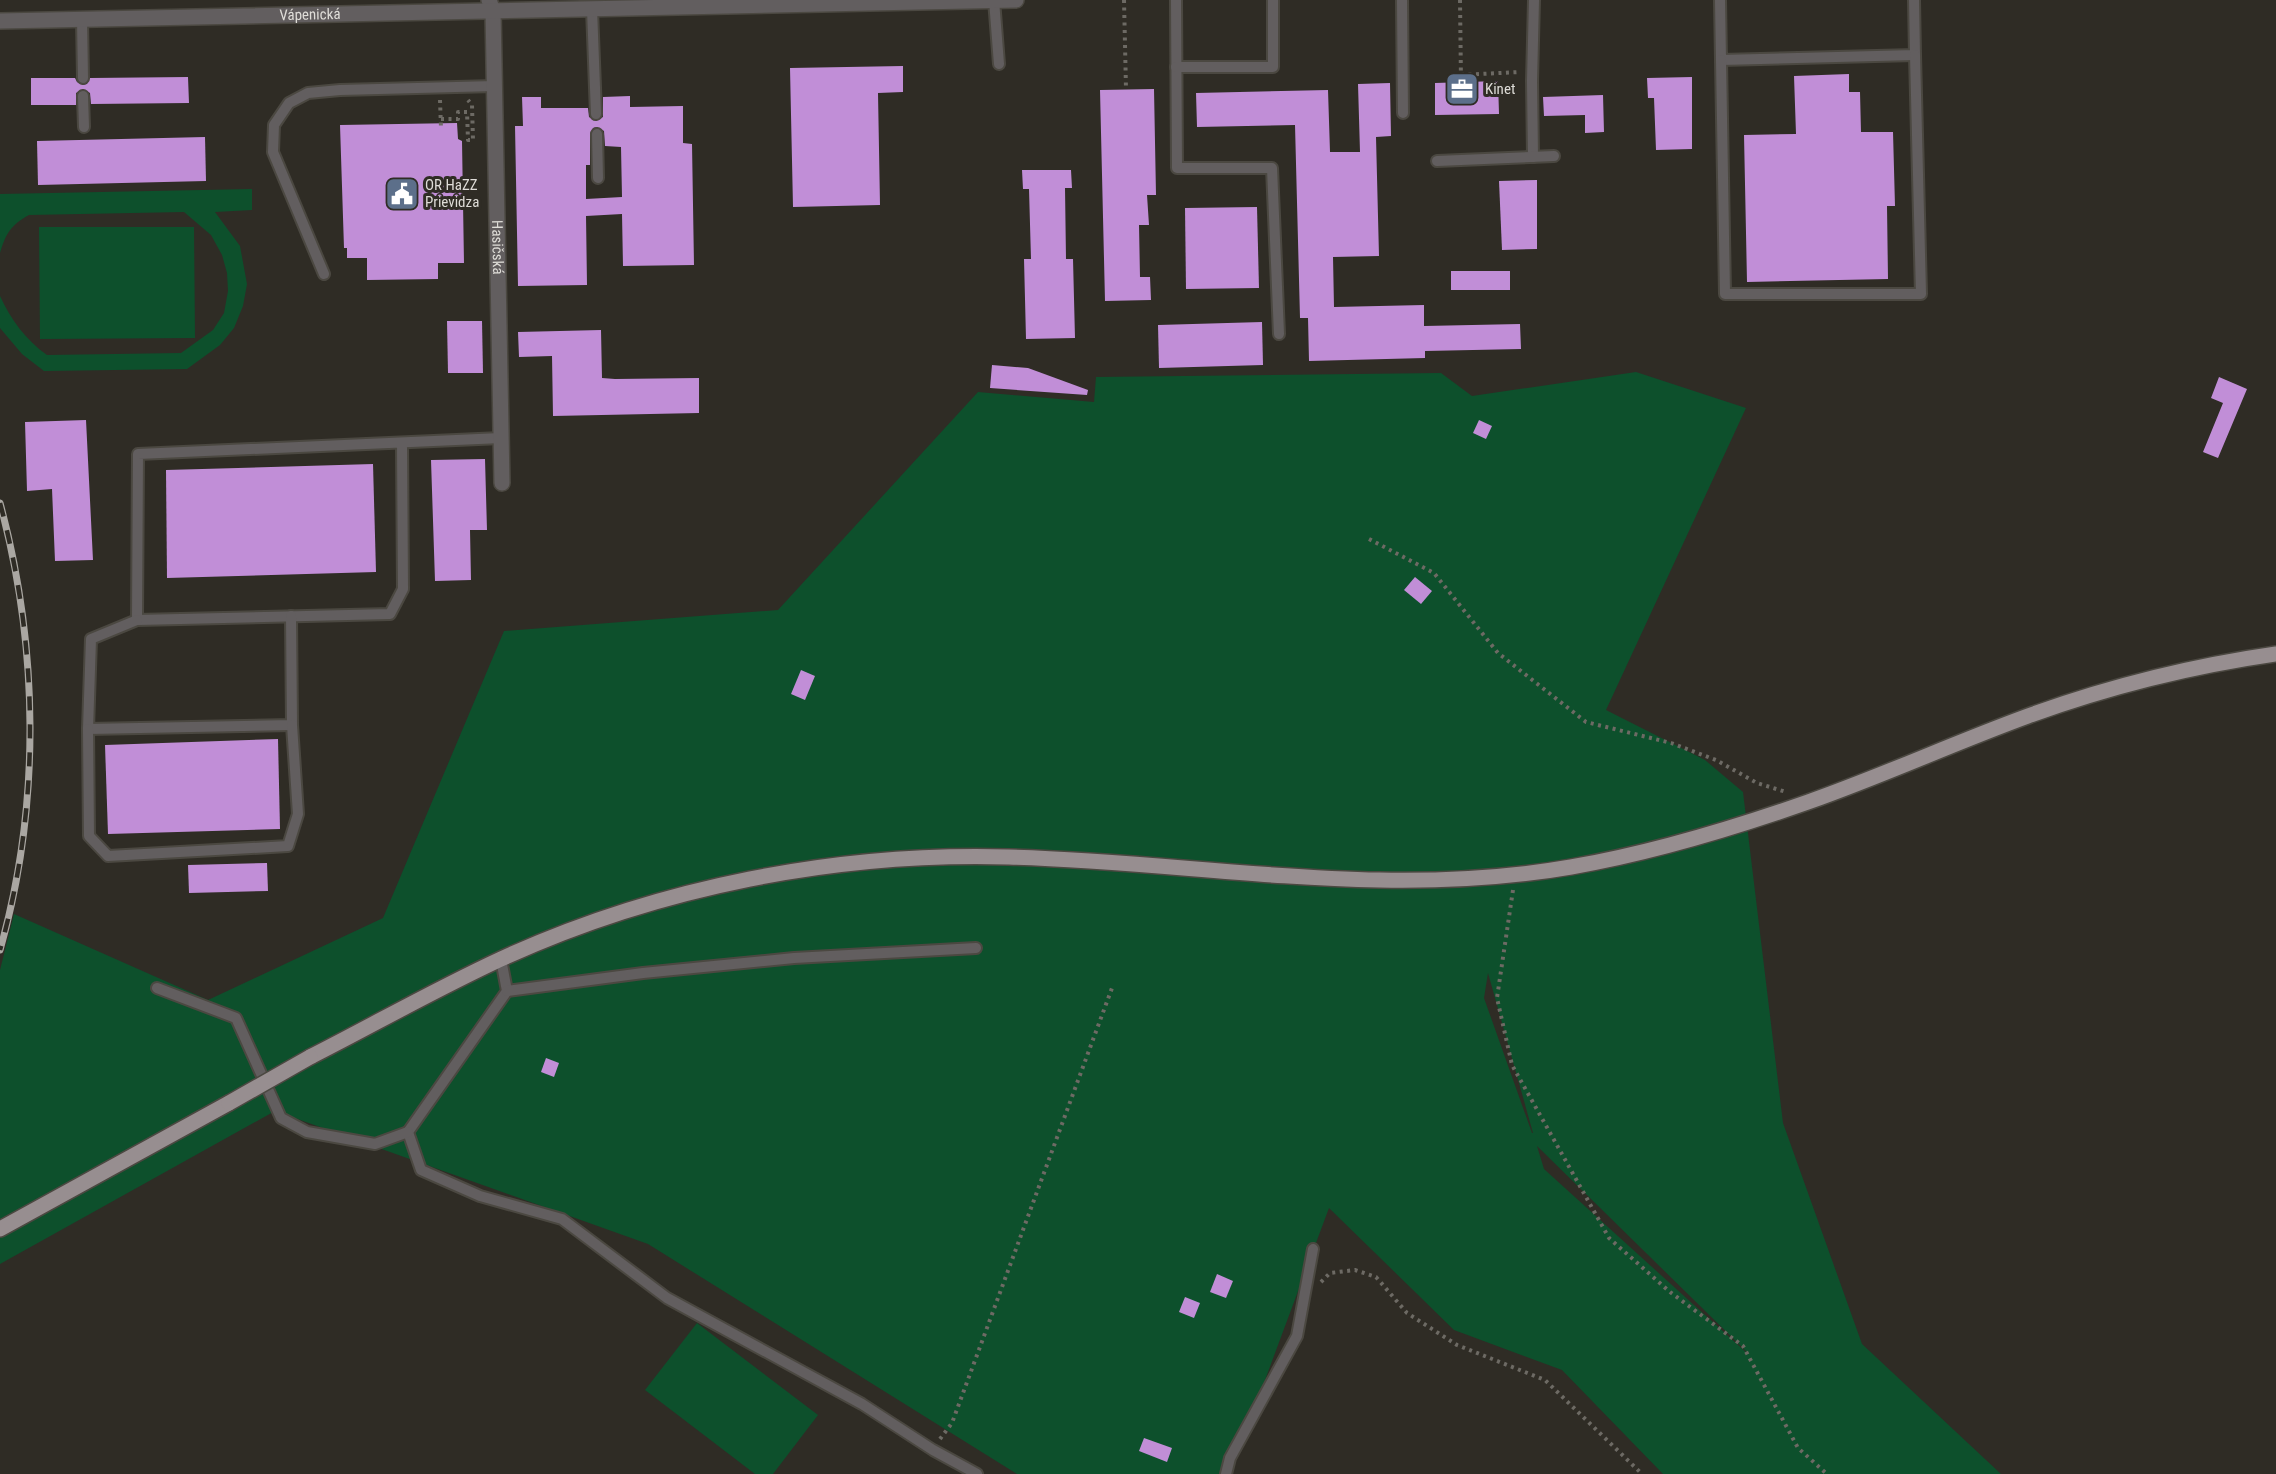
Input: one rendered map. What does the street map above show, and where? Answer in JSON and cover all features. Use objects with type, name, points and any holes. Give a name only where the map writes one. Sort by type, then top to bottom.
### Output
[{"type":"main road","points":[[0,1229],[310,1058],[501,959],[584,925],[714,887],[795,871],[883,860],[975,856],[1086,860],[1322,880],[1377,882],[1438,880],[1567,868],[1680,843],[1812,801],[2030,716],[2102,693],[2164,675],[2276,654]]},
{"type":"street","name":"Vápenická","points":[[0,21],[491,5],[592,9],[1016,0]]},
{"type":"street","name":"Hasičská","points":[[491,5],[495,86],[502,483]]},
{"type":"lane","points":[[994,0],[999,64]]},
{"type":"lane","points":[[1176,0],[1177,168],[1272,168],[1279,334]]},
{"type":"lane","points":[[1176,67],[1273,67],[1273,0]]},
{"type":"lane","points":[[1402,0],[1403,113]]},
{"type":"lane","points":[[1533,157],[1534,0]]},
{"type":"lane","points":[[1720,0],[1725,294],[1921,294],[1914,0]]},
{"type":"lane","points":[[592,9],[596,114]]},
{"type":"lane","points":[[82,20],[83,78]]},
{"type":"lane","points":[[1721,60],[1915,55]]},
{"type":"lane","points":[[324,274],[273,152],[274,125],[289,103],[308,93],[340,90],[495,86]]},
{"type":"lane","points":[[83,96],[84,127]]},
{"type":"lane","points":[[597,134],[598,178]]},
{"type":"lane","points":[[1437,160],[1554,156]]},
{"type":"lane","points":[[137,620],[138,454],[501,438]]},
{"type":"lane","points":[[291,616],[292,725],[298,814],[288,846],[108,856],[89,836],[88,729],[91,639],[137,620],[291,616],[390,614],[404,589],[402,443]]},
{"type":"lane","points":[[88,729],[292,725]]},
{"type":"lane","points":[[507,991],[643,973],[794,958],[976,948]]},
{"type":"lane","points":[[157,988],[236,1017],[281,1118],[307,1132],[375,1144],[408,1132],[507,991],[501,959]]},
{"type":"lane","points":[[408,1132],[421,1170],[480,1196],[562,1219],[667,1298],[862,1404],[933,1450],[977,1474]]},
{"type":"lane","points":[[1226,1474],[1230,1458],[1297,1336],[1313,1250]]},
{"type":"path","points":[[1124,0],[1126,89]]},
{"type":"path","points":[[1460,0],[1461,82]]},
{"type":"path","points":[[1461,75],[1532,71]]},
{"type":"path","points":[[441,128],[440,100],[449,98]]},
{"type":"path","points":[[441,119],[458,119],[458,112],[468,112],[468,140],[473,140],[472,105],[467,98],[458,98]]},
{"type":"path","points":[[1369,539],[1434,573],[1498,653],[1586,722],[1671,743],[1716,760],[1757,783],[1812,801]]},
{"type":"path","points":[[1515,874],[1497,998],[1512,1065],[1609,1238],[1670,1292],[1743,1346],[1798,1448],[1827,1474]]},
{"type":"path","points":[[933,1450],[952,1423],[1112,988]]},
{"type":"path","points":[[1304,1296],[1330,1273],[1354,1270],[1376,1277],[1407,1313],[1457,1345],[1545,1380],[1642,1474]]},
{"type":"green space","points":[[252,189],[252,210],[215,212],[240,246],[247,284],[243,306],[234,328],[220,345],[187,369],[44,371],[22,354],[0,328],[0,296],[20,329],[47,355],[181,353],[213,330],[224,313],[228,291],[227,273],[222,255],[211,235],[184,212],[29,215],[10,230],[0,253],[0,194]]},
{"type":"green space","points":[[39,227],[194,227],[195,338],[40,339]]},
{"type":"green space","points":[[1636,372],[1746,408],[1606,710],[1705,760],[1743,792],[1783,1123],[1862,1344],[2001,1474],[1663,1474],[1562,1370],[1454,1330],[1329,1208],[1230,1474],[1017,1474],[648,1244],[275,1111],[0,1264],[0,970],[14,914],[208,1000],[383,918],[504,631],[778,610],[978,392],[1094,402],[1096,377],[1441,373],[1472,396]],"holes":[[[1488,973],[1533,1133],[1484,998]],[[1537,1146],[1748,1353],[1748,1354],[1544,1169]]]},
{"type":"green space","points":[[697,1323],[818,1415],[773,1474],[755,1474],[645,1390]]},
{"type":"building","points":[[903,66],[903,92],[878,93],[880,205],[793,207],[790,68]]},
{"type":"building","points":[[1849,74],[1849,92],[1860,92],[1861,132],[1893,132],[1895,206],[1887,206],[1888,279],[1747,282],[1744,135],[1796,134],[1794,76]]},
{"type":"building","points":[[188,77],[189,103],[91,104],[90,93],[83,89],[76,93],[76,105],[31,105],[31,78],[75,78],[83,85],[87,84],[90,78]]},
{"type":"building","points":[[1692,77],[1692,149],[1656,150],[1654,98],[1648,98],[1647,78]]},
{"type":"building","points":[[1498,81],[1499,114],[1435,115],[1435,83]]},
{"type":"building","points":[[1390,83],[1391,136],[1376,137],[1379,256],[1333,257],[1334,307],[1424,305],[1424,326],[1520,324],[1521,349],[1425,351],[1425,358],[1309,361],[1308,318],[1300,318],[1295,125],[1197,127],[1196,93],[1328,90],[1330,152],[1360,152],[1358,84]]},
{"type":"building","points":[[1154,89],[1156,195],[1147,195],[1149,225],[1139,225],[1140,277],[1150,277],[1151,300],[1105,301],[1100,90]]},
{"type":"building","points":[[1603,95],[1604,132],[1585,133],[1585,115],[1544,116],[1543,97]]},
{"type":"building","points":[[630,96],[630,107],[683,106],[683,143],[692,144],[694,265],[623,266],[622,214],[586,216],[587,285],[518,286],[515,126],[523,126],[522,97],[541,97],[541,108],[588,108],[589,117],[596,121],[603,117],[603,97]],"holes":[[[597,127],[604,131],[605,146],[621,147],[622,197],[586,199],[586,165],[590,165],[590,134],[593,128]]]},
{"type":"building","name":"OR HaZZ Prievidza","points":[[457,123],[458,139],[462,141],[464,263],[438,263],[438,279],[367,280],[367,258],[347,258],[347,248],[344,248],[340,125]]},
{"type":"building","points":[[205,137],[206,181],[38,185],[37,141]]},
{"type":"building","points":[[1022,170],[1071,170],[1072,188],[1065,188],[1066,259],[1073,259],[1075,338],[1026,339],[1024,259],[1031,259],[1029,189],[1023,189]]},
{"type":"building","points":[[1537,180],[1537,249],[1502,250],[1499,181]]},
{"type":"building","points":[[1257,207],[1259,288],[1186,289],[1185,208]]},
{"type":"building","points":[[1451,271],[1510,271],[1510,290],[1451,290]]},
{"type":"building","points":[[447,321],[482,321],[483,373],[448,373]]},
{"type":"building","points":[[1262,322],[1263,365],[1159,368],[1158,325]]},
{"type":"building","points":[[601,330],[602,378],[699,378],[699,413],[553,416],[552,356],[519,357],[518,332]]},
{"type":"building","points":[[992,365],[1028,368],[1088,390],[1087,395],[990,388]]},
{"type":"building","points":[[2219,377],[2247,389],[2218,458],[2203,452],[2223,403],[2211,398]]},
{"type":"building","points":[[86,420],[93,560],[55,561],[52,489],[27,491],[25,422]]},
{"type":"building","points":[[1479,420],[1492,426],[1486,439],[1473,433]]},
{"type":"building","points":[[485,459],[487,530],[470,530],[471,580],[435,581],[431,460]]},
{"type":"building","points":[[373,464],[376,572],[167,578],[166,470]]},
{"type":"building","points":[[1415,577],[1432,591],[1421,604],[1404,590]]},
{"type":"building","points":[[801,670],[815,676],[805,700],[791,694]]},
{"type":"building","points":[[278,739],[280,829],[108,834],[105,745]]},
{"type":"building","points":[[267,863],[268,891],[189,893],[188,865]]},
{"type":"building","points":[[546,1058],[559,1063],[554,1077],[541,1072]]},
{"type":"building","points":[[1217,1274],[1233,1281],[1226,1298],[1210,1292]]},
{"type":"building","points":[[1185,1297],[1200,1303],[1194,1318],[1179,1312]]},
{"type":"building","points":[[1144,1438],[1172,1448],[1167,1462],[1139,1451]]},
{"type":"railway","points":[[0,503],[13,558],[22,614],[28,670],[30,726],[23,839],[0,950]]},
{"type":"place","name":"Kinet","points":[[1462,89]]},
{"type":"place","name":"OR HaZZ Prievidza","points":[[402,194]]}]
